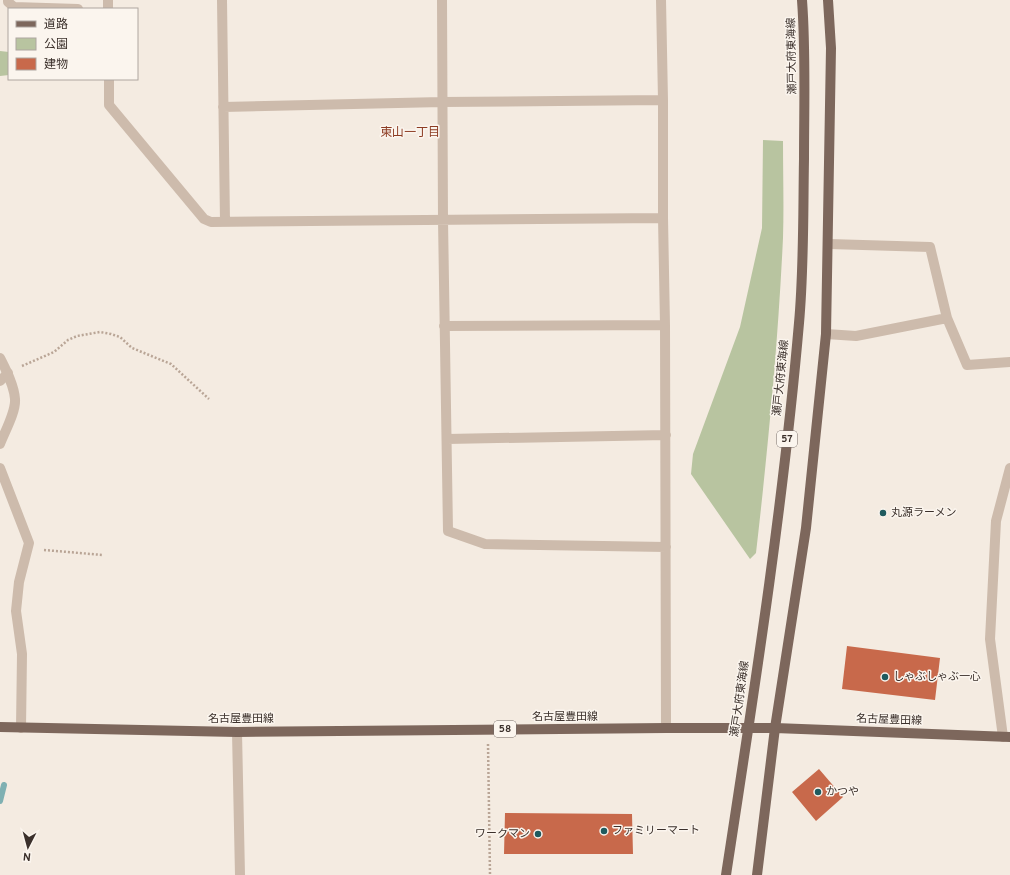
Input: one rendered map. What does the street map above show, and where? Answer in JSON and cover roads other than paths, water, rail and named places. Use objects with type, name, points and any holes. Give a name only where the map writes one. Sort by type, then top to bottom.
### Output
[{"type":"main road","name":"瀬戸大府東海線","points":[[726,875],[778,515],[799,321],[803,238],[805,57],[802,0]]},
{"type":"main road","points":[[757,875],[775,728],[806,528],[826,334],[831,48],[828,0]]},
{"type":"main road","name":"名古屋豊田線","points":[[0,727],[238,732],[775,728],[1007,737]]},
{"type":"street","points":[[8,0],[8,2],[14,7],[46,8]]},
{"type":"street","points":[[222,0],[225,222]]},
{"type":"street","points":[[442,0],[444,326],[448,531],[485,544],[666,547]]},
{"type":"street","points":[[661,0],[666,435],[666,728]]},
{"type":"street","points":[[109,80],[109,106],[204,219],[211,222],[663,218]]},
{"type":"street","points":[[223,107],[442,102],[663,100]]},
{"type":"street","points":[[828,244],[930,247],[947,318],[967,365],[1010,362]]},
{"type":"street","points":[[826,334],[856,336],[947,318]]},
{"type":"street","points":[[444,326],[665,325]]},
{"type":"street","points":[[0,358],[8,374],[15,398],[14,407],[0,444]]},
{"type":"street","points":[[0,381],[8,374]]},
{"type":"street","points":[[447,439],[666,435]]},
{"type":"street","points":[[0,468],[29,543],[19,582],[16,611],[22,654],[21,728]]},
{"type":"street","points":[[1007,737],[990,639],[996,521],[1010,468]]},
{"type":"street","points":[[238,732],[240,875]]},
{"type":"waterway","points":[[0,801],[4,785]]},
{"type":"place","name":"丸源ラーメン","points":[[883,513]]},
{"type":"place","name":"しゃぶしゃぶ一心","points":[[885,677]]},
{"type":"place","name":"かつや","points":[[818,792]]},
{"type":"place","name":"ファミリーマート","points":[[604,831]]},
{"type":"place","name":"ワークマン","points":[[538,834]]},
{"type":"district","name":"東山一丁目","points":[[410,133]]}]
